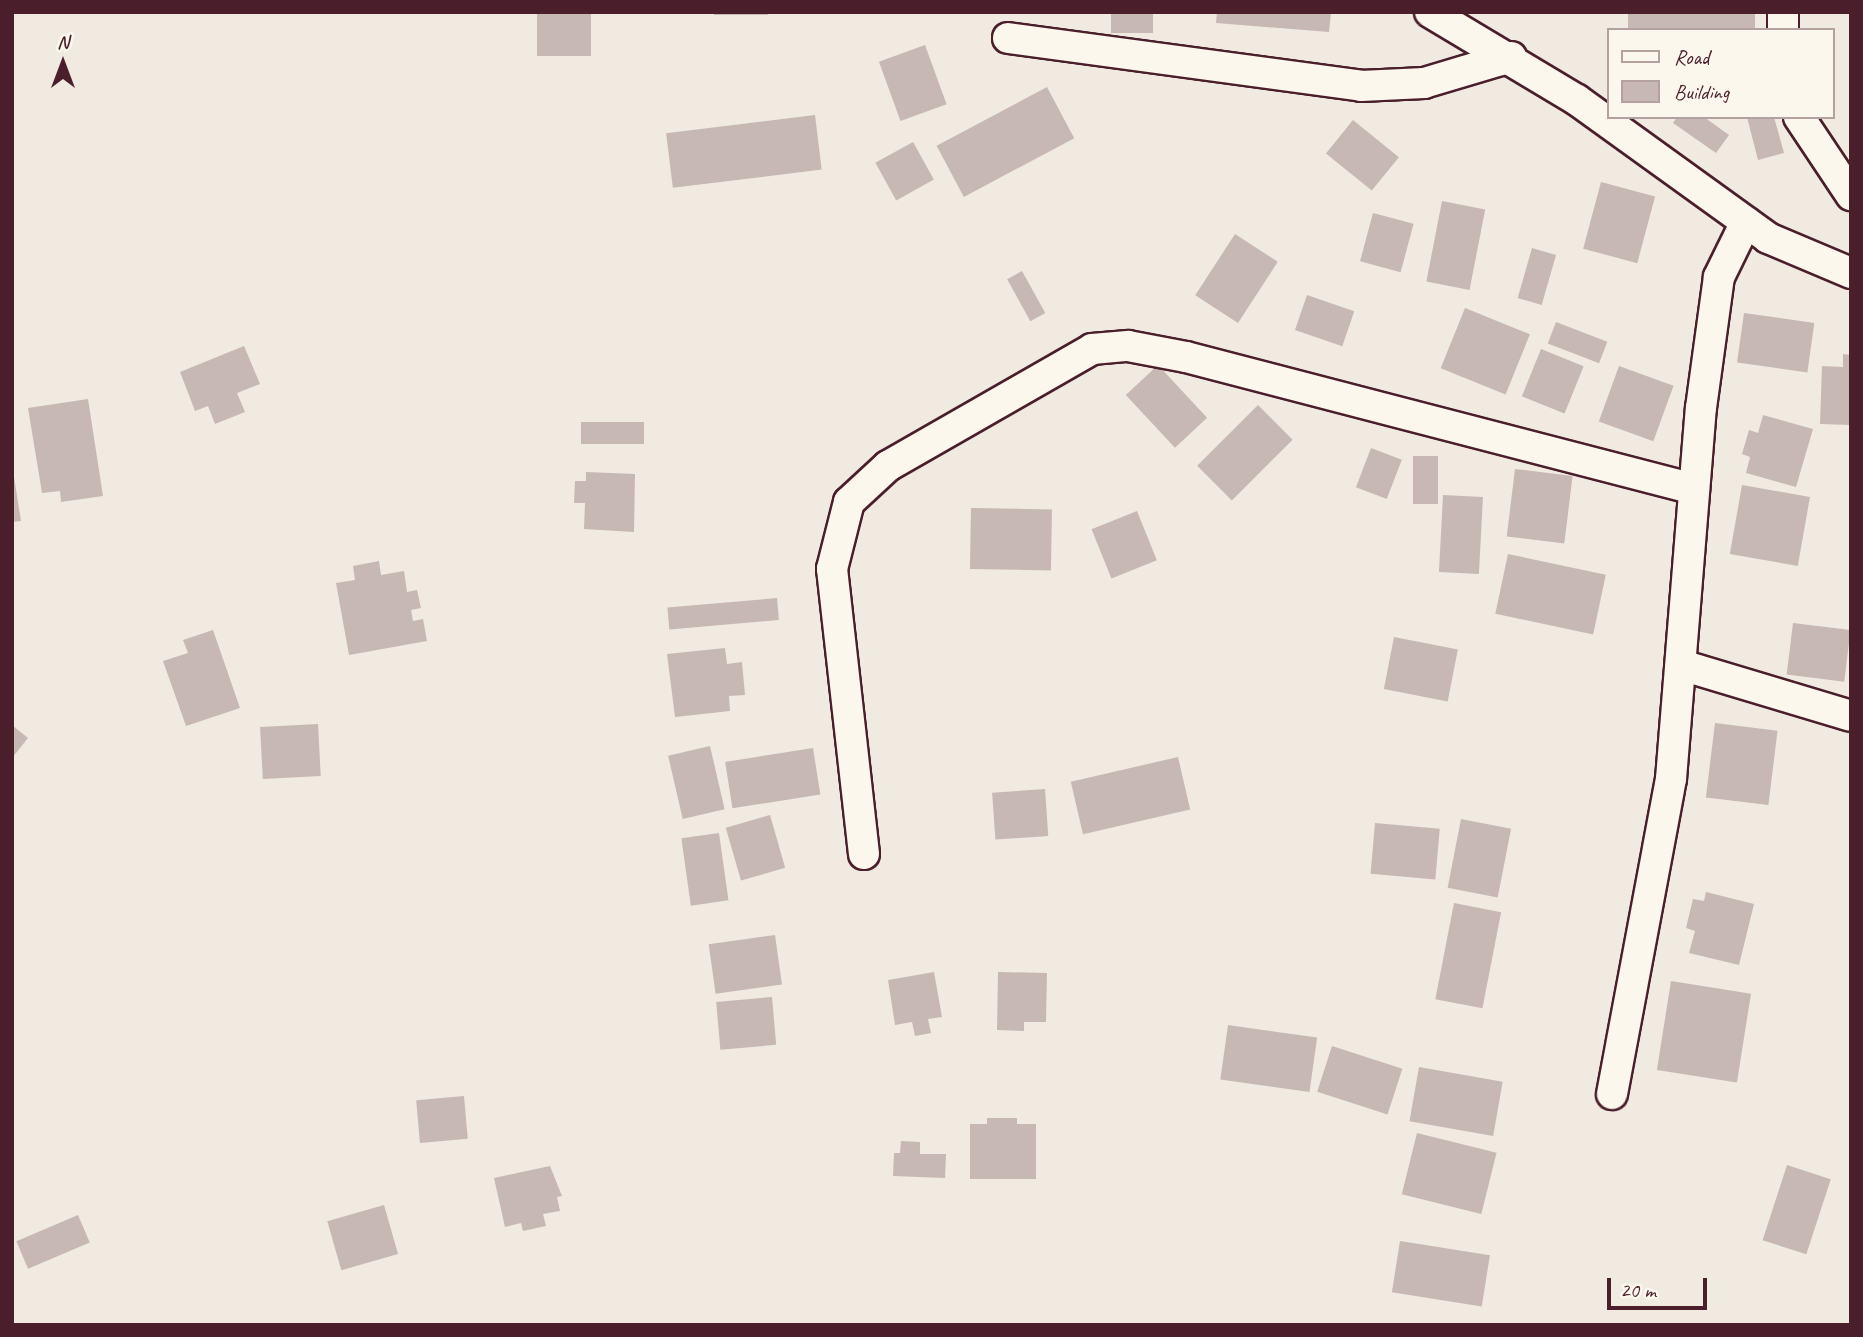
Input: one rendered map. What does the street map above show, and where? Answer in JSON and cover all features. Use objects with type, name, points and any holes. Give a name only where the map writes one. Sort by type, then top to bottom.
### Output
[{"type":"street","points":[[1430,12],[1511,57],[1768,238],[1851,272]]},
{"type":"street","points":[[1008,38],[1360,86],[1424,83],[1511,57]]},
{"type":"street","points":[[1800,119],[1851,195]]},
{"type":"street","points":[[1612,1094],[1671,779],[1694,489],[1719,277],[1746,222]]},
{"type":"street","points":[[864,854],[832,569],[849,502],[888,466],[1092,349],[1128,346],[1186,357],[1694,489]]},
{"type":"street","points":[[1681,665],[1851,716]]},
{"type":"building","points":[[537,12],[591,12],[591,56],[537,56]]},
{"type":"building","points":[[714,12],[768,12],[768,15],[714,15]]},
{"type":"building","points":[[1111,12],[1153,12],[1153,33],[1111,33]]},
{"type":"building","points":[[1217,12],[1331,12],[1329,32],[1216,23]]},
{"type":"building","points":[[1628,12],[1755,12],[1755,28],[1628,28]]},
{"type":"building","points":[[925,45],[947,104],[901,121],[879,62]]},
{"type":"building","points":[[1047,87],[1074,138],[964,197],[937,146]]},
{"type":"building","points":[[815,115],[822,170],[673,188],[666,133]]},
{"type":"building","points":[[1676,119],[1707,119],[1729,135],[1716,153],[1673,123]]},
{"type":"building","points":[[1748,119],[1775,119],[1784,153],[1758,160]]},
{"type":"building","points":[[1353,120],[1399,157],[1372,191],[1326,153]]},
{"type":"building","points":[[913,142],[934,180],[896,200],[875,163]]},
{"type":"building","points":[[1601,182],[1655,196],[1637,263],[1583,249]]},
{"type":"building","points":[[1442,201],[1485,209],[1470,290],[1426,281]]},
{"type":"building","points":[[1373,213],[1414,224],[1401,272],[1360,261]]},
{"type":"building","points":[[1235,234],[1278,262],[1238,323],[1195,295]]},
{"type":"building","points":[[1532,248],[1556,255],[1542,305],[1518,298]]},
{"type":"building","points":[[1022,271],[1045,313],[1030,321],[1007,279]]},
{"type":"building","points":[[1307,295],[1354,311],[1342,346],[1295,330]]},
{"type":"building","points":[[1465,308],[1530,334],[1506,394],[1441,368]]},
{"type":"building","points":[[1744,313],[1814,323],[1807,372],[1737,363]]},
{"type":"building","points":[[1556,322],[1607,342],[1599,363],[1548,343]]},
{"type":"building","points":[[244,346],[260,384],[237,393],[245,412],[215,424],[208,406],[195,411],[180,372]]},
{"type":"building","points":[[1541,349],[1584,366],[1565,414],[1522,396]]},
{"type":"building","points":[[1843,354],[1851,355],[1851,425],[1820,424],[1822,366],[1843,367]]},
{"type":"building","points":[[1158,365],[1207,418],[1175,448],[1126,395]]},
{"type":"building","points":[[1619,366],[1674,386],[1653,441],[1599,421]]},
{"type":"building","points":[[88,399],[103,496],[61,502],[60,491],[42,493],[28,408]]},
{"type":"building","points":[[1258,405],[1293,440],[1232,500],[1197,466]]},
{"type":"building","points":[[1763,415],[1813,429],[1796,487],[1746,473],[1750,457],[1742,454],[1749,430],[1758,433]]},
{"type":"building","points":[[581,422],[644,422],[644,444],[581,444]]},
{"type":"building","points":[[1371,448],[1402,460],[1387,499],[1356,487]]},
{"type":"building","points":[[1413,456],[1438,456],[1438,504],[1413,504]]},
{"type":"building","points":[[12,464],[21,521],[12,522]]},
{"type":"building","points":[[1515,469],[1573,476],[1564,544],[1507,536]]},
{"type":"building","points":[[586,472],[635,474],[634,532],[584,529],[585,503],[574,503],[575,481],[586,481]]},
{"type":"building","points":[[1742,485],[1810,497],[1798,566],[1730,554]]},
{"type":"building","points":[[1443,495],[1483,497],[1479,574],[1439,572]]},
{"type":"building","points":[[971,508],[1052,509],[1051,570],[970,569]]},
{"type":"building","points":[[1137,511],[1157,560],[1111,578],[1092,529]]},
{"type":"building","points":[[1508,554],[1606,575],[1593,634],[1495,614]]},
{"type":"building","points":[[379,561],[381,575],[404,571],[407,592],[417,590],[421,608],[411,610],[413,621],[423,619],[427,641],[349,655],[336,583],[355,580],[353,566]]},
{"type":"building","points":[[777,598],[779,620],[669,630],[667,608]]},
{"type":"building","points":[[1793,623],[1851,630],[1844,682],[1787,675]]},
{"type":"building","points":[[213,630],[240,708],[186,726],[163,661],[188,653],[183,640]]},
{"type":"building","points":[[1394,637],[1458,649],[1448,701],[1384,689]]},
{"type":"building","points":[[725,648],[727,664],[742,662],[745,695],[729,696],[730,711],[675,717],[667,654]]},
{"type":"building","points":[[1715,723],[1778,731],[1768,805],[1706,797]]},
{"type":"building","points":[[318,724],[321,776],[263,779],[260,727]]},
{"type":"building","points":[[12,725],[28,738],[12,758]]},
{"type":"building","points":[[710,746],[725,809],[683,819],[668,756]]},
{"type":"building","points":[[813,748],[820,794],[732,808],[725,762]]},
{"type":"building","points":[[1178,757],[1190,810],[1083,834],[1071,782]]},
{"type":"building","points":[[1045,789],[1048,836],[995,840],[992,793]]},
{"type":"building","points":[[770,815],[785,868],[741,881],[726,828]]},
{"type":"building","points":[[1461,819],[1511,829],[1498,897],[1448,888]]},
{"type":"building","points":[[1375,823],[1440,829],[1435,879],[1371,874]]},
{"type":"building","points":[[719,833],[728,900],[691,906],[681,838]]},
{"type":"building","points":[[1706,892],[1754,904],[1739,965],[1689,953],[1695,931],[1686,928],[1693,899],[1704,901]]},
{"type":"building","points":[[1454,903],[1501,912],[1482,1008],[1435,999]]},
{"type":"building","points":[[775,935],[782,985],[716,994],[709,944]]},
{"type":"building","points":[[934,972],[942,1017],[928,1019],[931,1033],[915,1036],[912,1022],[895,1025],[888,980]]},
{"type":"building","points":[[998,972],[1047,973],[1046,1022],[1024,1022],[1024,1031],[997,1030]]},
{"type":"building","points":[[1671,981],[1751,994],[1737,1083],[1657,1070]]},
{"type":"building","points":[[772,997],[776,1045],[720,1050],[716,1002]]},
{"type":"building","points":[[1228,1025],[1317,1038],[1309,1092],[1220,1079]]},
{"type":"building","points":[[1332,1046],[1402,1069],[1388,1115],[1317,1092]]},
{"type":"building","points":[[1419,1067],[1503,1082],[1493,1136],[1409,1121]]},
{"type":"building","points":[[464,1096],[468,1139],[420,1143],[416,1100]]},
{"type":"building","points":[[987,1118],[1017,1118],[1017,1124],[1036,1124],[1036,1179],[970,1179],[970,1124],[987,1124]]},
{"type":"building","points":[[1417,1133],[1497,1153],[1481,1214],[1402,1194]]},
{"type":"building","points":[[901,1141],[920,1142],[920,1154],[946,1154],[945,1178],[893,1176],[894,1153],[900,1153]]},
{"type":"building","points":[[1787,1165],[1831,1179],[1806,1254],[1763,1240]]},
{"type":"building","points":[[550,1166],[562,1196],[557,1197],[560,1211],[543,1214],[546,1226],[523,1231],[521,1223],[505,1227],[494,1178]]},
{"type":"building","points":[[384,1205],[398,1254],[341,1270],[327,1221]]},
{"type":"building","points":[[78,1215],[90,1243],[28,1269],[16,1241]]},
{"type":"building","points":[[1400,1241],[1490,1255],[1482,1307],[1392,1292]]}]
